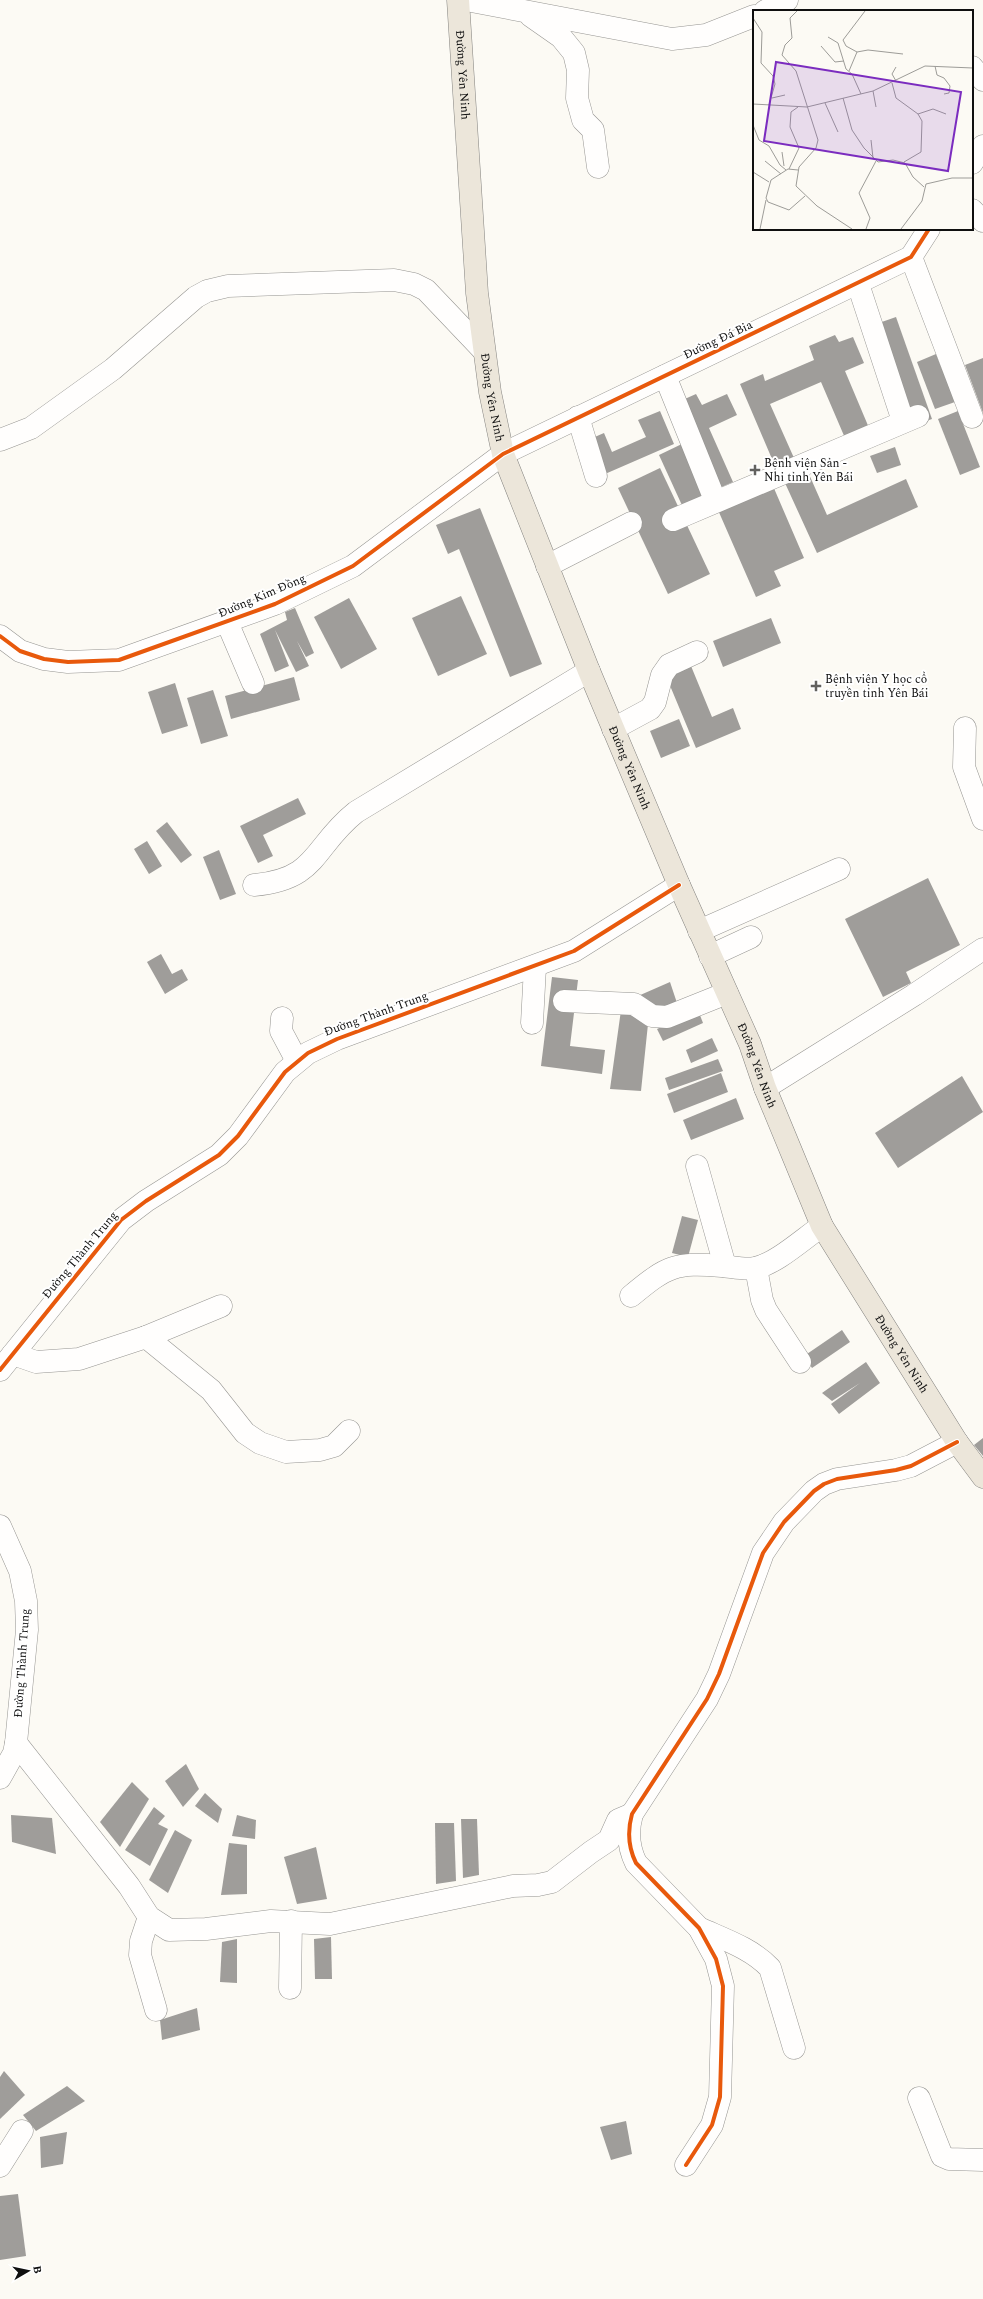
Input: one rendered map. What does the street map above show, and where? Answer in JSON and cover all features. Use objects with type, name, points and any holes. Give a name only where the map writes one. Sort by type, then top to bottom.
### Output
[{"type":"main road","name":"Đường Yên Ninh","points":[[458,0],[467,163],[477,293],[490,392],[503,454],[589,671],[679,885],[750,1044],[765,1088],[822,1226],[957,1442],[983,1477]]},
{"type":"street","points":[[466,0],[672,39],[706,35],[753,16]]},
{"type":"street","points":[[768,10],[787,0]]},
{"type":"street","points":[[524,11],[562,37],[574,52],[578,70],[577,98],[583,120],[593,130],[598,167]]},
{"type":"street","points":[[973,69],[983,80]]},
{"type":"street","points":[[973,161],[983,146]]},
{"type":"street","points":[[973,211],[983,221]]},
{"type":"street","points":[[928,230],[911,257],[972,417]]},
{"type":"street","name":"Đường Đá Bia","points":[[503,454],[858,284],[911,257]]},
{"type":"street","points":[[0,440],[31,428],[106,373],[196,297],[207,291],[228,286],[394,280],[406,282],[426,290],[484,351]]},
{"type":"street","points":[[673,520],[911,419],[858,284]]},
{"type":"street","points":[[665,376],[713,495]]},
{"type":"street","points":[[578,417],[596,476]]},
{"type":"street","name":"Đường Kim Đồng","points":[[0,636],[20,651],[44,659],[93,663],[119,660],[227,622],[275,604],[353,566],[503,454]]},
{"type":"street","points":[[547,566],[631,524]]},
{"type":"street","points":[[227,622],[253,683]]},
{"type":"street","points":[[613,728],[650,709],[655,702],[662,675],[669,665],[697,652]]},
{"type":"street","points":[[254,885],[276,883],[299,873],[312,862],[336,830],[356,812],[589,671]]},
{"type":"street","points":[[965,728],[964,767],[983,819]]},
{"type":"street","points":[[699,931],[839,868]]},
{"type":"street","name":"Đường Thành Trung","points":[[6,1362],[121,1220],[146,1201],[219,1155],[238,1136],[285,1072],[297,1061],[321,1045],[535,967],[589,943],[679,885]]},
{"type":"street","points":[[710,956],[751,937]]},
{"type":"street","points":[[765,1088],[914,995],[983,949]]},
{"type":"street","points":[[532,1023],[535,967]]},
{"type":"street","points":[[564,1001],[634,1004],[652,1016],[667,1017],[727,993]]},
{"type":"street","points":[[282,1018],[281,1031],[297,1061]]},
{"type":"street","points":[[697,1166],[725,1266]]},
{"type":"street","points":[[631,1296],[656,1275],[670,1268],[686,1264],[756,1268],[768,1264],[822,1226]]},
{"type":"street","points":[[756,1268],[762,1300],[766,1310],[800,1362]]},
{"type":"street","points":[[6,1362],[36,1362],[79,1359],[146,1337],[221,1306]]},
{"type":"street","points":[[146,1337],[211,1390],[245,1433],[260,1443],[286,1452],[320,1450],[334,1446],[349,1431]]},
{"type":"street","points":[[686,2165],[712,2125],[720,2097],[723,1986],[716,1959],[698,1928],[636,1863],[632,1854],[628,1836],[632,1814],[707,1700],[719,1674],[763,1553],[784,1522],[814,1491],[824,1484],[838,1479],[896,1470],[911,1466],[957,1442]]},
{"type":"street","name":"Đường Thành Trung","points":[[0,1526],[20,1571],[26,1601],[27,1630],[16,1743],[14,1753],[0,1778]]},
{"type":"street","points":[[16,1743],[129,1886],[149,1917],[168,1930],[206,1929],[238,1924],[291,1921],[330,1924],[513,1886],[538,1885],[552,1882],[609,1840],[618,1820],[632,1814]]},
{"type":"street","points":[[149,1917],[141,1941],[140,1955],[156,2010]]},
{"type":"street","points":[[290,1988],[291,1921]]},
{"type":"street","points":[[698,1928],[737,1945],[762,1960],[770,1968],[794,2048]]},
{"type":"street","points":[[918,2098],[942,2156],[949,2159],[983,2160]]},
{"type":"street","points":[[0,2166],[22,2130]]},
{"type":"building","points":[[896,317],[932,419],[912,426],[876,324]]},
{"type":"building","points":[[835,335],[839,342],[853,337],[864,363],[845,371],[872,435],[848,445],[821,382],[770,404],[794,458],[775,466],[740,384],[763,374],[765,381],[814,360],[809,346]]},
{"type":"building","points":[[936,354],[955,402],[935,409],[917,362]]},
{"type":"building","points":[[983,358],[983,413],[965,365]]},
{"type":"building","points":[[696,394],[702,405],[727,394],[737,415],[709,428],[733,482],[717,489],[678,402]]},
{"type":"building","points":[[660,411],[674,444],[605,474],[590,439],[604,433],[612,452],[646,437],[638,420]]},
{"type":"building","points":[[958,411],[980,467],[960,475],[938,419]]},
{"type":"building","points":[[686,442],[713,501],[686,514],[659,455]]},
{"type":"building","points":[[895,447],[901,465],[877,473],[870,456]]},
{"type":"building","points":[[660,468],[710,574],[668,594],[618,488]]},
{"type":"building","points":[[808,472],[827,515],[906,479],[918,507],[817,553],[785,483]]},
{"type":"building","points":[[773,486],[804,558],[774,571],[781,586],[756,597],[718,510]]},
{"type":"building","points":[[480,508],[542,664],[510,677],[459,549],[448,554],[436,525]]},
{"type":"building","points":[[461,596],[487,654],[438,676],[412,618]]},
{"type":"building","points":[[349,598],[377,649],[341,669],[314,617]]},
{"type":"building","points":[[295,608],[314,653],[306,657],[297,641],[309,666],[296,672],[275,630],[289,666],[275,672],[260,634],[287,620],[285,612]]},
{"type":"building","points":[[771,618],[781,643],[723,667],[713,641]]},
{"type":"building","points":[[691,666],[712,717],[733,708],[741,729],[696,748],[666,676]]},
{"type":"building","points":[[294,677],[300,700],[231,719],[225,696]]},
{"type":"building","points":[[175,683],[188,726],[162,734],[148,692]]},
{"type":"building","points":[[213,690],[228,736],[201,744],[187,698]]},
{"type":"building","points":[[679,719],[690,746],[661,758],[650,731]]},
{"type":"building","points":[[298,798],[306,814],[263,835],[273,856],[258,863],[240,826]]},
{"type":"building","points":[[167,822],[192,855],[181,863],[156,831]]},
{"type":"building","points":[[147,841],[162,866],[149,874],[134,849]]},
{"type":"building","points":[[219,850],[236,894],[220,900],[203,857]]},
{"type":"building","points":[[928,878],[960,945],[906,972],[911,983],[883,997],[845,919]]},
{"type":"building","points":[[161,954],[172,974],[182,969],[188,980],[165,994],[147,962]]},
{"type":"building","points":[[552,977],[578,980],[570,1046],[605,1050],[602,1074],[541,1066]]},
{"type":"building","points":[[670,982],[680,1012],[648,1024],[641,1091],[610,1089],[622,1003]]},
{"type":"building","points":[[698,1010],[703,1023],[663,1041],[657,1029]]},
{"type":"building","points":[[712,1038],[718,1051],[691,1063],[686,1050]]},
{"type":"building","points":[[718,1059],[723,1071],[669,1090],[665,1078]]},
{"type":"building","points":[[721,1073],[728,1092],[674,1113],[667,1094]]},
{"type":"building","points":[[962,1076],[983,1112],[898,1168],[875,1133]]},
{"type":"building","points":[[736,1098],[744,1119],[691,1140],[683,1120]]},
{"type":"building","points":[[682,1216],[698,1220],[688,1257],[672,1253]]},
{"type":"building","points":[[842,1330],[850,1342],[812,1368],[804,1356]]},
{"type":"building","points":[[866,1362],[880,1383],[839,1414],[831,1404],[860,1383],[832,1401],[822,1393]]},
{"type":"building","points":[[983,1438],[983,1456],[974,1445]]},
{"type":"building","points":[[186,1764],[199,1789],[183,1807],[165,1781]]},
{"type":"building","points":[[132,1782],[149,1799],[120,1847],[100,1822]]},
{"type":"building","points":[[205,1793],[222,1809],[218,1823],[195,1806]]},
{"type":"building","points":[[154,1807],[165,1816],[158,1824],[168,1829],[150,1866],[125,1850]]},
{"type":"building","points":[[11,1815],[52,1818],[56,1854],[12,1842]]},
{"type":"building","points":[[237,1815],[256,1820],[255,1839],[232,1836]]},
{"type":"building","points":[[461,1819],[477,1819],[479,1875],[463,1878]]},
{"type":"building","points":[[435,1823],[454,1823],[456,1881],[436,1884]]},
{"type":"building","points":[[175,1830],[192,1840],[168,1893],[149,1880]]},
{"type":"building","points":[[229,1843],[247,1845],[247,1894],[221,1895]]},
{"type":"building","points":[[316,1847],[327,1899],[297,1904],[284,1857]]},
{"type":"building","points":[[331,1937],[332,1979],[315,1979],[314,1939]]},
{"type":"building","points":[[237,1939],[237,1983],[220,1982],[222,1942]]},
{"type":"building","points":[[197,2008],[200,2030],[162,2040],[160,2020]]},
{"type":"building","points":[[4,2071],[25,2095],[0,2119],[0,2077]]},
{"type":"building","points":[[67,2086],[85,2101],[36,2131],[23,2115]]},
{"type":"building","points":[[626,2121],[632,2154],[611,2160],[600,2127]]},
{"type":"building","points":[[67,2132],[63,2164],[41,2168],[40,2137]]},
{"type":"building","points":[[18,2194],[26,2256],[0,2260],[0,2196]]},
{"type":"cycle path","points":[[0,636],[20,651],[44,659],[68,662],[119,660],[275,604],[353,566],[503,454],[911,257],[928,230]]},
{"type":"cycle path","points":[[0,1370],[121,1220],[146,1201],[219,1155],[238,1136],[285,1072],[308,1053],[337,1039],[574,951],[679,885]]},
{"type":"cycle path","points":[[686,2165],[712,2125],[720,2097],[723,1986],[716,1959],[699,1928],[636,1863],[631,1851],[629,1839],[629,1827],[632,1814],[707,1699],[719,1674],[763,1553],[784,1522],[814,1491],[824,1484],[837,1479],[896,1470],[911,1466],[957,1442]]},
{"type":"place","name":"Bệnh viện Sản - Nhi tỉnh Yên Bái","points":[[755,470]]},
{"type":"place","name":"Bệnh viện Y học cổ truyền tỉnh Yên Bái","points":[[816,686]]}]
